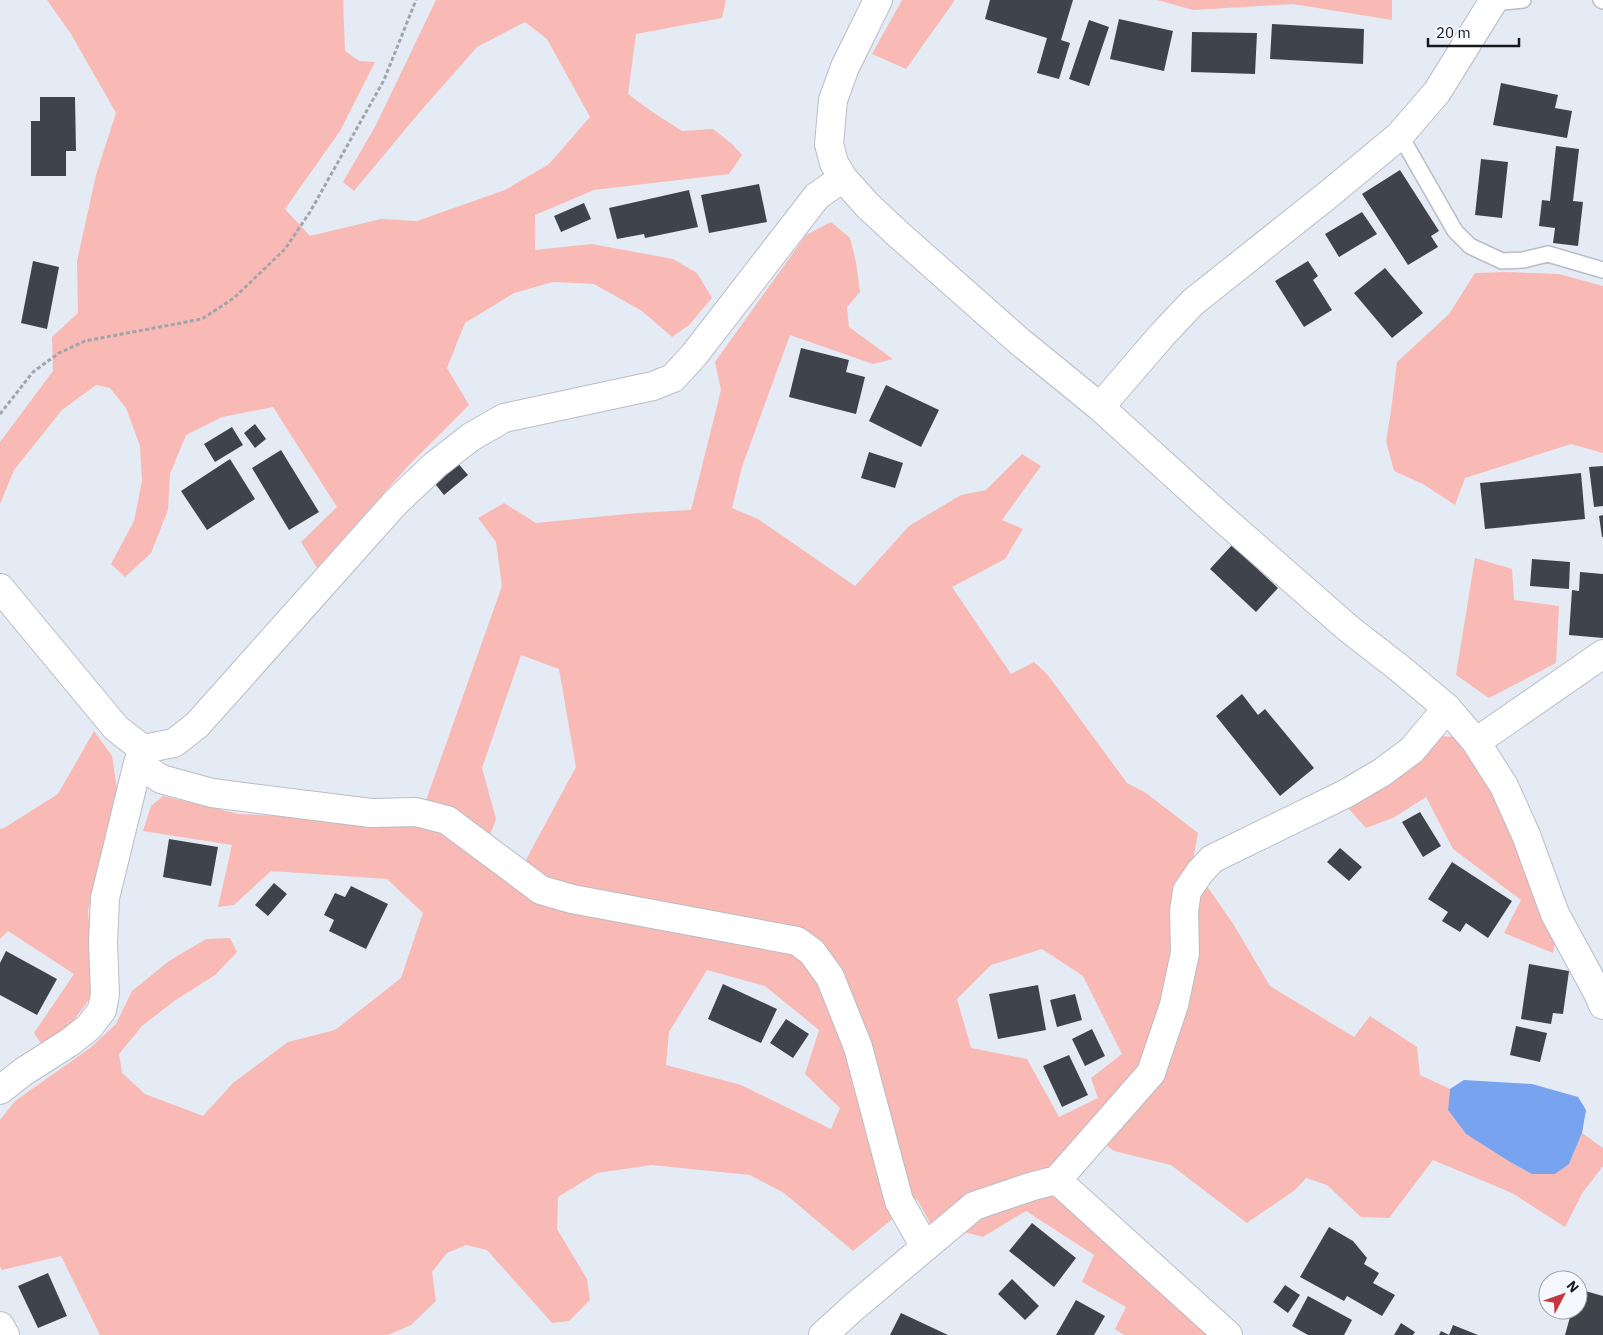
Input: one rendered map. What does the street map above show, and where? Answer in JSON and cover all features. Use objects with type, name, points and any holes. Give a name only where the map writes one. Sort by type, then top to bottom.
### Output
[{"type":"street","points":[[878,0],[845,67],[833,100],[829,144],[834,163],[843,178],[867,205],[898,234],[1019,341],[1100,407],[1221,517],[1349,629],[1447,708],[1476,742],[1504,786],[1526,835],[1555,914],[1603,1005]]},
{"type":"street","points":[[1100,407],[1162,334],[1193,302],[1330,194],[1400,135],[1437,92],[1494,2]]},
{"type":"street","points":[[140,756],[174,743],[197,724],[395,502],[435,465],[471,437],[504,418],[652,386],[673,378],[694,355],[817,196],[843,178]]},
{"type":"street","points":[[0,588],[116,728],[161,779],[212,793],[371,813],[416,812],[447,820],[541,890],[572,899],[797,941],[812,952],[830,977],[858,1047],[899,1201],[925,1248]]},
{"type":"street","points":[[1476,742],[1603,654]]},
{"type":"street","points":[[823,1335],[974,1206],[1057,1180],[1151,1073],[1174,1004],[1184,952],[1184,911],[1187,892],[1200,872],[1212,859],[1345,794],[1381,773],[1412,750],[1447,708]]},
{"type":"street","points":[[0,1090],[23,1072],[70,1042],[90,1026],[102,1010],[105,994],[105,898],[140,756]]},
{"type":"street","points":[[1057,1180],[1228,1335]]},
{"type":"street","points":[[0,1326],[5,1335]]},
{"type":"lane","points":[[1494,2],[1523,0]]},
{"type":"lane","points":[[1400,135],[1455,231],[1470,246],[1502,261],[1523,260],[1548,254],[1603,270]]},
{"type":"path","points":[[0,414],[34,372],[59,353],[85,341],[202,318],[234,298],[285,249],[310,212],[384,80],[416,0]]},
{"type":"shaded area","points":[[47,0],[343,0],[345,51],[359,61],[375,62],[340,131],[285,209],[310,236],[381,219],[417,221],[505,190],[549,164],[590,117],[547,39],[525,22],[477,47],[354,191],[343,182],[376,125],[436,0],[726,0],[722,18],[636,34],[628,94],[682,131],[713,129],[732,144],[742,155],[729,174],[594,190],[535,215],[535,250],[592,244],[673,259],[697,273],[712,298],[689,325],[672,337],[642,311],[594,284],[553,282],[514,293],[465,323],[447,368],[469,405],[409,465],[317,568],[301,542],[337,507],[273,407],[222,417],[186,435],[170,474],[168,510],[151,553],[125,577],[111,564],[134,521],[142,481],[140,446],[126,408],[110,388],[96,385],[62,410],[14,470],[0,504],[0,442],[53,371],[52,337],[78,313],[77,261],[96,175],[116,113],[71,34]]},
{"type":"shaded area","points":[[902,0],[955,0],[906,69],[872,54]]},
{"type":"shaded area","points":[[1157,0],[1392,0],[1392,20],[1293,4],[1193,10]]},
{"type":"shaded area","points":[[831,222],[850,238],[856,262],[860,292],[847,307],[849,327],[893,359],[873,364],[790,335],[742,467],[732,508],[758,519],[855,586],[909,526],[961,495],[986,490],[1022,454],[1041,466],[1002,520],[1023,529],[1005,559],[952,587],[1011,674],[1034,662],[1047,674],[1127,783],[1146,793],[1198,833],[1192,865],[1232,922],[1270,986],[1354,1037],[1370,1016],[1417,1047],[1420,1075],[1450,1089],[1448,1110],[1466,1134],[1532,1174],[1569,1164],[1582,1133],[1603,1148],[1603,1166],[1583,1192],[1565,1227],[1512,1193],[1433,1160],[1389,1218],[1361,1217],[1327,1185],[1306,1178],[1295,1190],[1247,1223],[1171,1165],[1114,1151],[1089,1132],[1044,1175],[1212,1335],[1124,1335],[1115,1329],[1126,1307],[1082,1282],[1094,1255],[1026,1211],[983,1237],[930,1223],[917,1199],[853,1251],[784,1193],[750,1175],[652,1165],[597,1173],[558,1197],[557,1229],[587,1279],[590,1300],[569,1321],[552,1323],[487,1250],[466,1245],[447,1253],[432,1272],[436,1301],[411,1325],[388,1335],[100,1335],[61,1256],[2,1270],[0,1267],[0,1120],[15,1101],[90,1048],[116,1024],[132,991],[169,961],[206,939],[230,938],[237,952],[215,975],[174,1001],[142,1026],[119,1054],[122,1073],[145,1094],[203,1116],[233,1083],[288,1042],[335,1030],[401,978],[423,913],[387,879],[271,871],[234,905],[218,907],[232,845],[143,831],[151,806],[163,796],[239,814],[418,823],[502,586],[496,542],[478,518],[504,503],[536,523],[637,513],[691,510],[721,390],[715,362],[806,235]],"holes":[[[521,655],[559,669],[576,767],[514,882],[481,859],[496,819],[482,768]],[[1042,949],[1083,976],[1122,1054],[1091,1078],[1098,1098],[1059,1117],[1027,1059],[971,1048],[957,999],[991,965]],[[707,970],[765,986],[819,1030],[805,1074],[840,1108],[831,1129],[741,1085],[666,1065],[669,1032]]]},
{"type":"shaded area","points":[[1475,273],[1559,274],[1603,286],[1603,453],[1571,444],[1465,478],[1455,505],[1423,484],[1394,471],[1386,441],[1397,362],[1449,314]]},
{"type":"shaded area","points":[[1475,558],[1512,569],[1514,600],[1559,606],[1556,663],[1489,698],[1456,675]]},
{"type":"shaded area","points":[[94,731],[112,756],[118,796],[88,910],[94,993],[74,1020],[44,1048],[34,1033],[74,974],[8,931],[0,939],[0,829],[58,794]]},
{"type":"shaded area","points":[[1441,736],[1457,737],[1501,803],[1556,938],[1553,953],[1504,933],[1521,900],[1453,849],[1426,797],[1393,818],[1366,828],[1347,807]]},
{"type":"water","points":[[1464,1080],[1532,1084],[1578,1097],[1586,1110],[1582,1133],[1569,1164],[1555,1174],[1532,1174],[1466,1134],[1448,1110],[1450,1089]]},
{"type":"building","points":[[990,0],[1073,0],[1061,40],[1070,43],[1059,79],[1037,73],[1047,38],[985,19]]},
{"type":"building","points":[[1119,19],[1173,31],[1164,71],[1110,59]]},
{"type":"building","points":[[1089,20],[1109,27],[1089,86],[1069,79]]},
{"type":"building","points":[[1272,24],[1364,29],[1363,64],[1270,59]]},
{"type":"building","points":[[1192,32],[1257,33],[1255,74],[1191,72]]},
{"type":"building","points":[[1501,83],[1558,95],[1555,108],[1572,111],[1567,138],[1493,125]]},
{"type":"building","points":[[40,97],[75,97],[76,151],[66,151],[66,176],[31,176],[31,121],[40,121]]},
{"type":"building","points":[[1556,146],[1579,149],[1573,201],[1583,202],[1578,246],[1553,243],[1555,228],[1539,226],[1542,200],[1550,201]]},
{"type":"building","points":[[1481,159],[1508,162],[1502,218],[1475,215]]},
{"type":"building","points":[[1400,170],[1439,231],[1431,236],[1438,247],[1408,265],[1362,194]]},
{"type":"building","points":[[759,184],[767,222],[709,233],[701,195]]},
{"type":"building","points":[[689,190],[698,227],[645,238],[644,234],[617,239],[609,208]]},
{"type":"building","points":[[584,203],[591,219],[561,232],[554,216]]},
{"type":"building","points":[[1362,212],[1377,234],[1339,257],[1325,234]]},
{"type":"building","points":[[33,261],[59,267],[47,329],[21,323]]},
{"type":"building","points":[[1308,261],[1318,276],[1313,280],[1332,310],[1304,327],[1275,281]]},
{"type":"building","points":[[1385,268],[1423,313],[1392,338],[1354,293]]},
{"type":"building","points":[[801,348],[849,360],[846,372],[865,377],[856,414],[789,397]]},
{"type":"building","points":[[886,385],[939,410],[921,447],[869,421]]},
{"type":"building","points":[[255,424],[266,439],[255,448],[244,433]]},
{"type":"building","points":[[232,427],[243,445],[215,462],[204,444]]},
{"type":"building","points":[[281,450],[319,512],[289,530],[252,468]]},
{"type":"building","points":[[869,452],[903,463],[895,488],[861,478]]},
{"type":"building","points":[[230,459],[255,499],[207,530],[181,491]]},
{"type":"building","points":[[456,461],[468,475],[444,495],[432,480]]},
{"type":"building","points":[[1603,466],[1603,506],[1594,507],[1589,467]]},
{"type":"building","points":[[1581,473],[1585,519],[1485,529],[1480,483]]},
{"type":"building","points":[[1603,515],[1603,537],[1602,537],[1599,516]]},
{"type":"building","points":[[1232,545],[1278,588],[1256,612],[1210,569]]},
{"type":"building","points":[[1532,559],[1570,562],[1569,589],[1530,586]]},
{"type":"building","points":[[1580,572],[1603,574],[1603,638],[1569,635],[1572,590],[1579,591]]},
{"type":"building","points":[[1242,694],[1258,715],[1265,709],[1314,768],[1280,796],[1216,716]]},
{"type":"building","points":[[1420,812],[1441,846],[1423,857],[1402,822]]},
{"type":"building","points":[[169,839],[218,847],[211,886],[163,877]]},
{"type":"building","points":[[1340,848],[1362,867],[1349,881],[1327,862]]},
{"type":"building","points":[[1452,862],[1512,901],[1488,938],[1466,923],[1460,932],[1442,921],[1448,912],[1428,899]]},
{"type":"building","points":[[274,883],[287,894],[268,916],[255,905]]},
{"type":"building","points":[[351,886],[388,904],[366,949],[329,931],[334,920],[324,915],[335,893],[345,897]]},
{"type":"building","points":[[6,951],[57,979],[37,1015],[0,995],[0,963]]},
{"type":"building","points":[[1529,964],[1569,971],[1563,1014],[1553,1013],[1551,1024],[1521,1019]]},
{"type":"building","points":[[723,984],[777,1009],[761,1043],[708,1019]]},
{"type":"building","points":[[1038,985],[1046,1030],[998,1039],[989,994]]},
{"type":"building","points":[[1075,994],[1082,1020],[1057,1027],[1050,1000]]},
{"type":"building","points":[[786,1019],[809,1034],[793,1058],[770,1043]]},
{"type":"building","points":[[1516,1026],[1547,1033],[1540,1062],[1510,1055]]},
{"type":"building","points":[[1092,1029],[1105,1056],[1085,1066],[1072,1039]]},
{"type":"building","points":[[1069,1055],[1088,1095],[1062,1107],[1043,1066]]},
{"type":"building","points":[[1032,1223],[1076,1258],[1054,1287],[1009,1251]]},
{"type":"building","points":[[1329,1227],[1353,1241],[1367,1258],[1364,1264],[1379,1273],[1373,1283],[1395,1295],[1382,1316],[1347,1296],[1344,1301],[1300,1277]]},
{"type":"building","points":[[48,1273],[67,1316],[38,1328],[18,1286]]},
{"type":"building","points":[[1012,1279],[1039,1306],[1025,1320],[998,1294]]},
{"type":"building","points":[[1285,1285],[1300,1295],[1288,1313],[1273,1302]]},
{"type":"building","points":[[1588,1292],[1603,1296],[1603,1335],[1565,1335],[1569,1320],[1588,1320]]},
{"type":"building","points":[[1308,1296],[1352,1320],[1344,1335],[1308,1335],[1292,1326]]},
{"type":"building","points":[[1076,1300],[1105,1316],[1094,1335],[1056,1335]]},
{"type":"building","points":[[901,1313],[948,1335],[890,1335]]},
{"type":"building","points":[[1401,1323],[1415,1332],[1413,1335],[1394,1335]]},
{"type":"building","points":[[1453,1325],[1478,1335],[1449,1335]]},
{"type":"building","points":[[1441,1331],[1449,1335],[1439,1335]]}]
